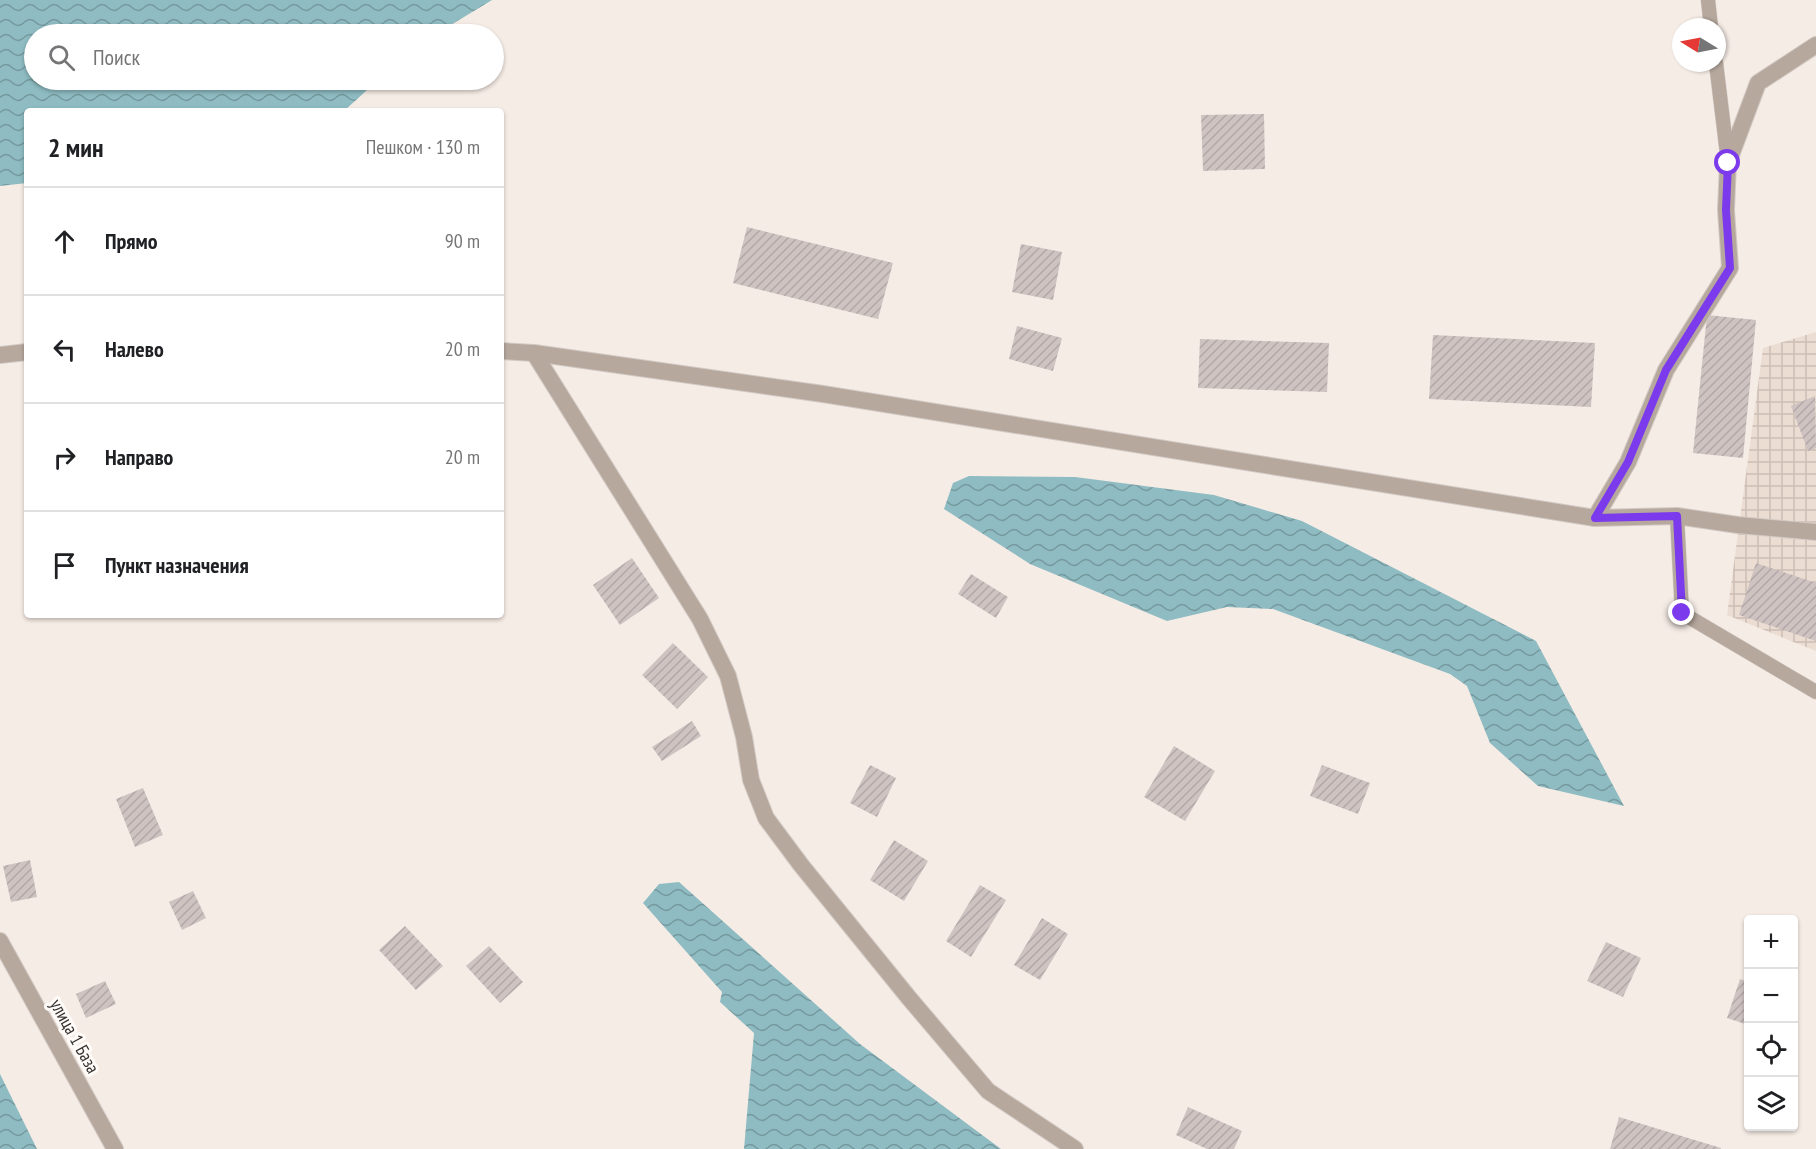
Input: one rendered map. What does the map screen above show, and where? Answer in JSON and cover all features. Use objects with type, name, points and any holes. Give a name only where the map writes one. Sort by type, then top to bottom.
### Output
[{"type":"street","points":[[1595,518],[1628,462],[1666,370],[1730,268],[1726,210],[1728,163],[1758,83],[1816,45]]},
{"type":"street","points":[[504,351],[534,353],[835,396],[1595,518],[1677,516],[1738,525],[1816,532]]},
{"type":"street","points":[[0,355],[24,352]]},
{"type":"street","points":[[534,353],[700,619],[728,676],[744,737],[751,780],[766,818],[909,999],[988,1091],[1075,1149]]},
{"type":"street","name":"улица 1 База","points":[[0,941],[115,1149]]},
{"type":"lane","points":[[1708,0],[1710,18]]},
{"type":"lane","points":[[1717,72],[1728,163]]},
{"type":"lane","points":[[1677,516],[1682,613],[1816,692]]},
{"type":"shaded area","points":[[1816,332],[1816,651],[1727,615],[1763,348]]},
{"type":"water","points":[[0,0],[492,0],[452,24],[24,24],[24,90],[367,90],[347,108],[24,108],[24,183],[0,186]]},
{"type":"water","points":[[969,476],[1075,477],[1214,495],[1302,521],[1536,641],[1624,806],[1538,786],[1490,743],[1467,686],[1450,674],[1273,609],[1227,607],[1167,621],[1030,564],[944,509],[953,483]]},
{"type":"water","points":[[679,882],[860,1044],[1001,1149],[744,1149],[754,1033],[720,1002],[722,992],[643,903],[659,884]]},
{"type":"water","points":[[0,1074],[37,1149],[0,1149]]},
{"type":"building","points":[[1264,114],[1265,169],[1203,171],[1201,115]]},
{"type":"building","points":[[747,227],[893,263],[878,319],[733,283]]},
{"type":"building","points":[[1021,244],[1062,252],[1053,300],[1012,292]]},
{"type":"building","points":[[1707,315],[1756,320],[1743,458],[1693,453]]},
{"type":"building","points":[[1017,326],[1062,338],[1053,371],[1009,359]]},
{"type":"building","points":[[1433,335],[1595,343],[1591,407],[1429,399]]},
{"type":"building","points":[[1200,339],[1329,343],[1327,392],[1198,388]]},
{"type":"building","points":[[1815,396],[1816,448],[1808,451],[1791,406]]},
{"type":"building","points":[[632,558],[659,598],[620,625],[593,585]]},
{"type":"building","points":[[1756,563],[1816,583],[1816,641],[1739,615]]},
{"type":"building","points":[[971,574],[1008,597],[996,618],[958,594]]},
{"type":"building","points":[[673,643],[708,677],[677,709],[642,675]]},
{"type":"building","points":[[692,721],[701,736],[662,761],[652,747]]},
{"type":"building","points":[[1174,746],[1215,771],[1185,821],[1144,797]]},
{"type":"building","points":[[870,765],[896,778],[877,817],[850,803]]},
{"type":"building","points":[[1322,765],[1370,783],[1358,814],[1310,796]]},
{"type":"building","points":[[143,788],[163,835],[135,847],[116,799]]},
{"type":"building","points":[[894,840],[928,861],[904,901],[870,880]]},
{"type":"building","points":[[30,860],[37,897],[11,902],[3,866]]},
{"type":"building","points":[[980,885],[1006,900],[971,957],[946,941]]},
{"type":"building","points":[[193,891],[206,918],[182,930],[169,902]]},
{"type":"building","points":[[1042,918],[1068,934],[1040,980],[1014,965]]},
{"type":"building","points":[[405,926],[443,966],[416,990],[379,950]]},
{"type":"building","points":[[1606,942],[1641,958],[1623,997],[1587,981]]},
{"type":"building","points":[[489,946],[523,982],[500,1003],[466,966]]},
{"type":"building","points":[[1740,979],[1744,980],[1744,1024],[1727,1018]]},
{"type":"building","points":[[105,981],[116,1004],[86,1018],[76,994]]},
{"type":"building","points":[[1188,1107],[1242,1131],[1234,1149],[1207,1149],[1176,1135]]},
{"type":"building","points":[[1619,1117],[1721,1148],[1721,1149],[1610,1149]]},
{"type":"route","points":[[1682,613],[1677,516],[1595,518],[1628,462],[1666,370],[1730,268],[1726,210],[1728,163]]}]
